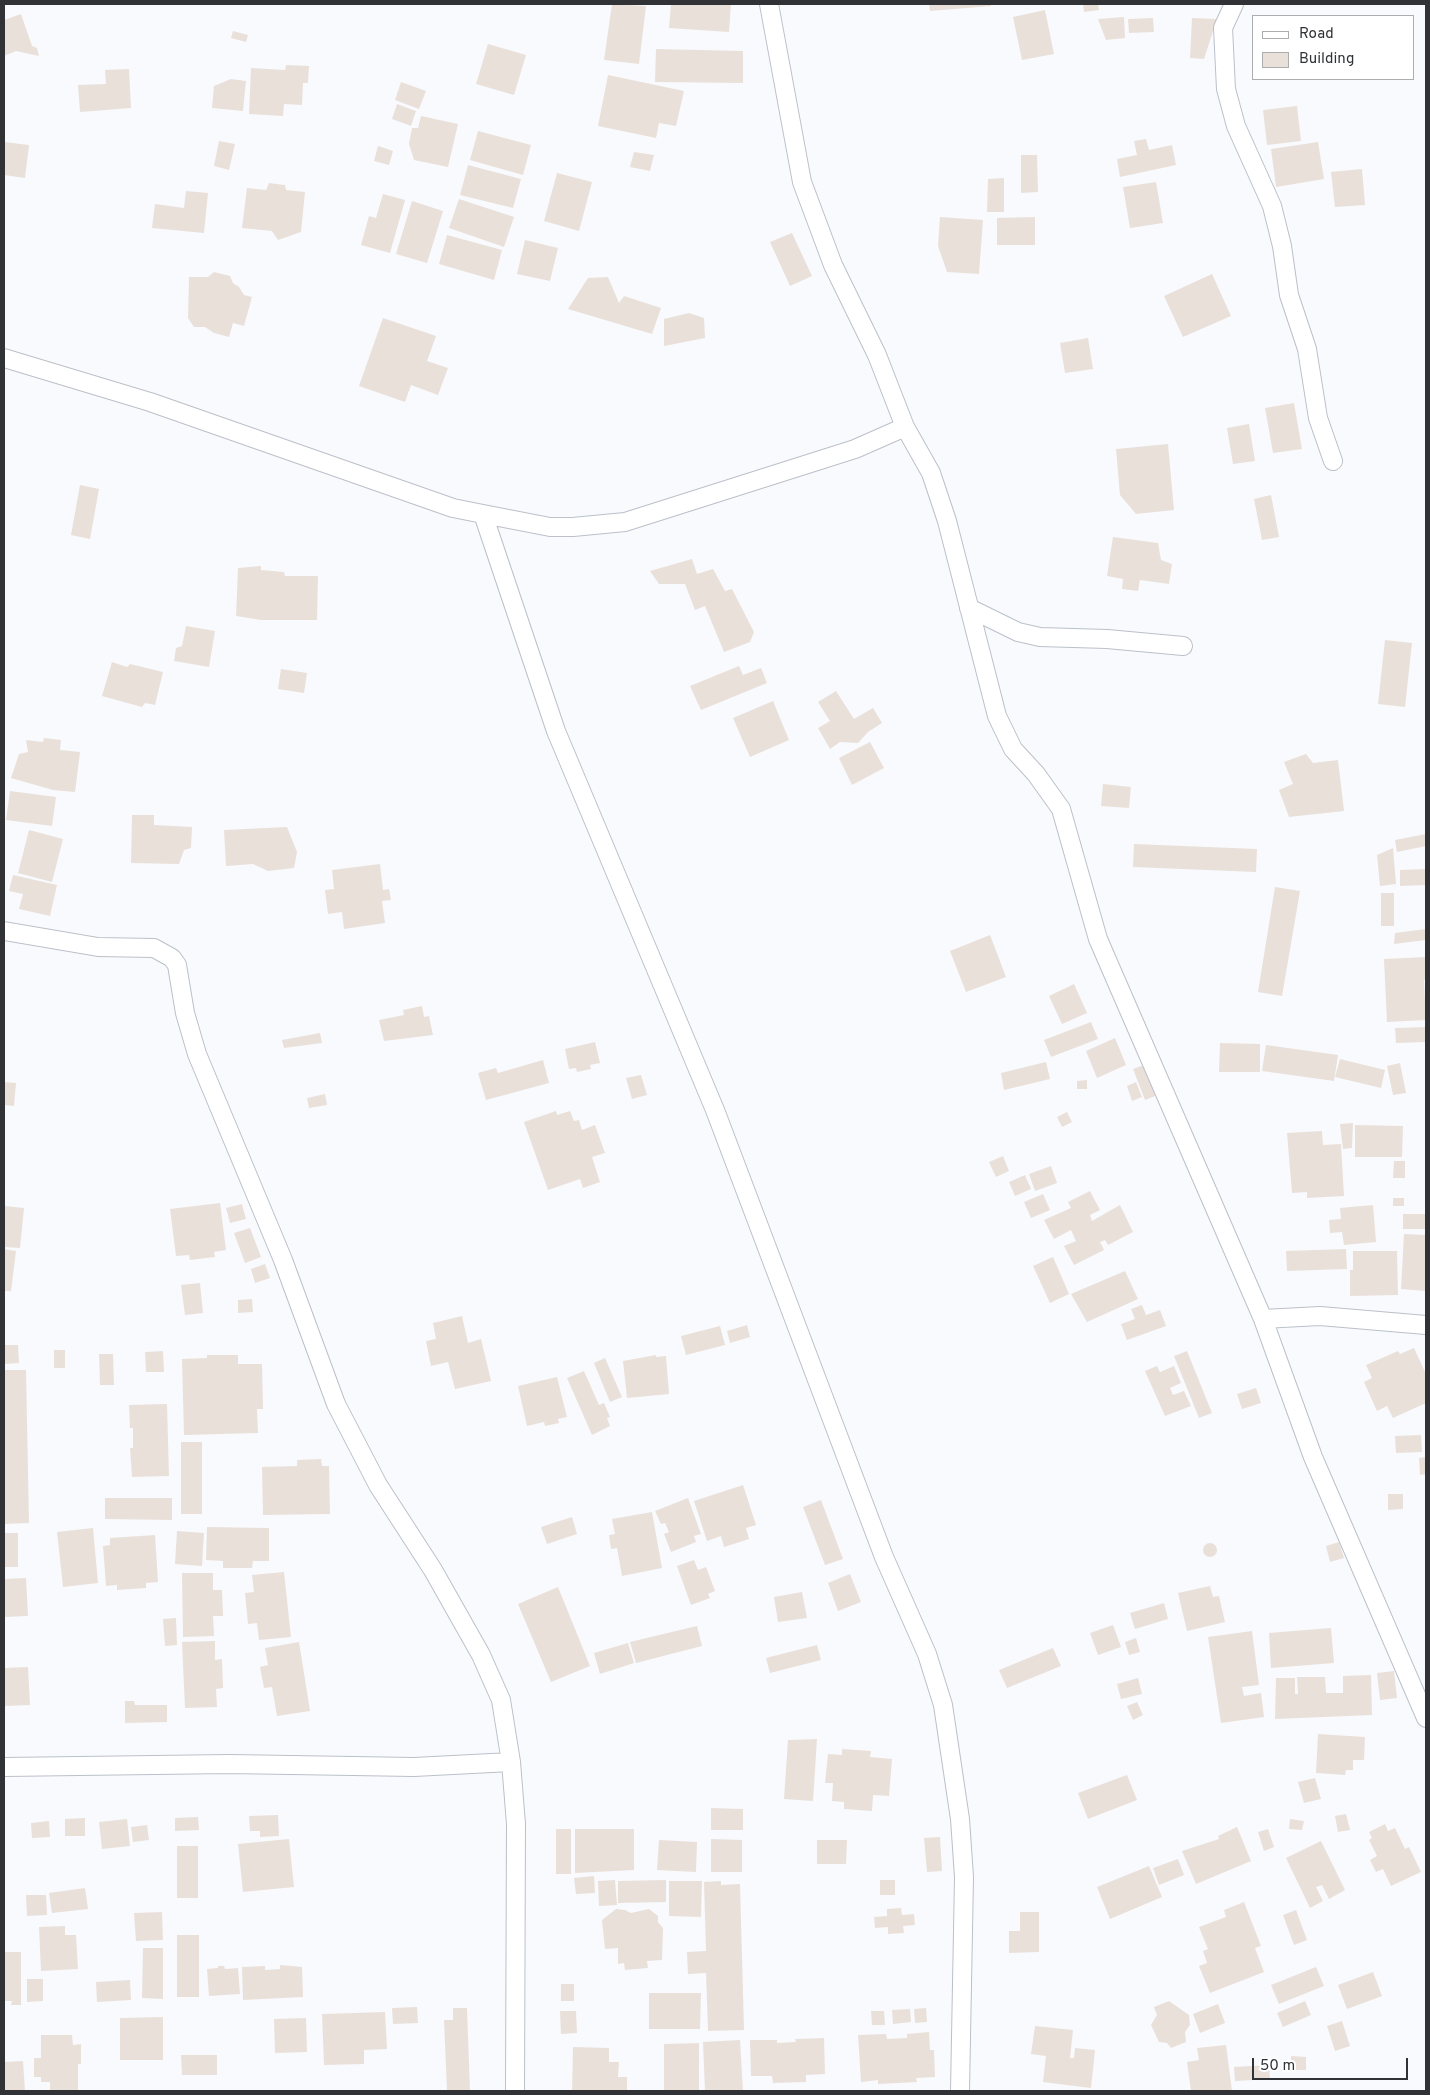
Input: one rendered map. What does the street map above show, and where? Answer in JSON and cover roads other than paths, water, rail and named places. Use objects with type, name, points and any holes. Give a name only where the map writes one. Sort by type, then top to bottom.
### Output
[{"type":"street","points":[[769,4],[802,182],[833,265],[878,355],[905,427],[931,473],[942,502],[997,716],[1012,749],[1036,774],[1061,809],[1098,939],[1263,1319],[1314,1457],[1426,1718]]},
{"type":"street","points":[[1234,4],[1223,28],[1226,89],[1236,126],[1272,206],[1282,246],[1290,296],[1307,349],[1318,418],[1332,461]]},
{"type":"street","points":[[4,358],[150,402],[453,508],[550,527],[573,527],[625,522],[855,449],[905,427]]},
{"type":"street","points":[[483,514],[556,731],[714,1110],[884,1557],[927,1654],[943,1705],[960,1819],[964,1870],[960,2091]]},
{"type":"street","points":[[969,608],[1018,632],[1040,637],[1107,639],[1182,646]]},
{"type":"street","points":[[4,931],[98,947],[154,948],[172,958],[177,965],[184,1013],[197,1054],[283,1260],[336,1404],[378,1485],[433,1570],[482,1654],[501,1700],[511,1762],[516,1824],[515,2091]]},
{"type":"street","points":[[1263,1319],[1320,1316],[1426,1325]]},
{"type":"street","points":[[4,1767],[229,1764],[414,1767],[511,1762]]}]
